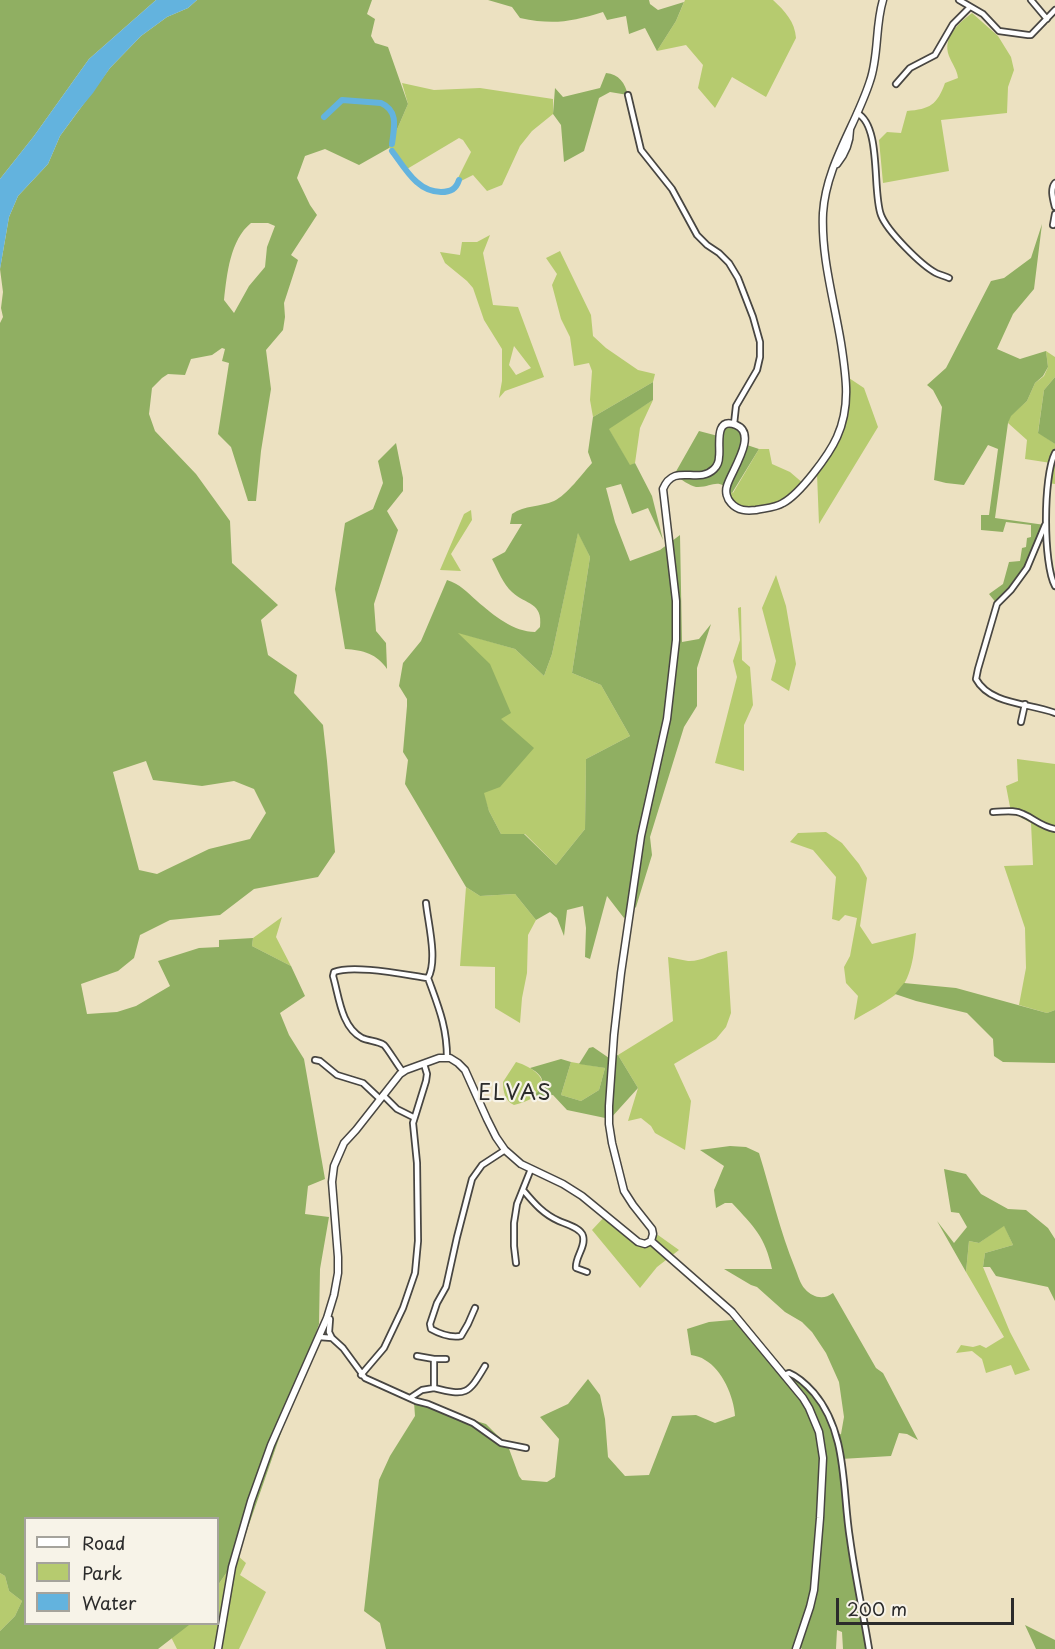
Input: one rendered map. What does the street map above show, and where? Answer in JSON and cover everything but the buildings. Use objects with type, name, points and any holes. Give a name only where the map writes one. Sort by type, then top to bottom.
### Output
[{"type":"street","points":[[218,1649],[232,1567],[251,1501],[271,1445],[327,1318],[334,1295],[338,1273],[332,1182],[334,1166],[344,1143],[403,1072],[447,1058],[453,1059],[465,1070],[496,1137],[521,1164],[563,1184],[582,1196],[638,1242],[645,1244],[651,1241],[652,1229],[633,1205],[622,1183],[612,1143],[609,1106],[619,994],[641,836],[667,719],[676,640],[676,601],[672,556],[662,495],[665,483],[674,475],[707,474],[715,469],[720,456],[721,430],[725,426],[734,424],[743,430],[745,436],[740,460],[727,487],[727,495],[734,506],[741,510],[774,507],[792,497],[829,453],[837,438],[845,413],[847,394],[836,313],[824,250],[825,201],[846,136],[872,74],[883,0]]},
{"type":"street","points":[[959,0],[983,14],[993,26],[1003,32],[1030,35],[1055,10]]},
{"type":"street","points":[[1031,0],[1047,19]]},
{"type":"street","points":[[896,84],[910,68],[935,55],[953,24],[970,7]]},
{"type":"street","points":[[628,95],[641,150],[672,189],[697,235],[729,263],[738,278],[753,317],[760,342],[760,357],[757,370],[736,406],[734,424]]},
{"type":"street","points":[[857,113],[862,115],[869,128],[875,158],[879,206],[884,221],[919,261],[949,278]]},
{"type":"street","points":[[1055,183],[1053,185],[1055,207]]},
{"type":"street","points":[[1053,225],[1055,214]]},
{"type":"street","points":[[1055,453],[1051,463],[1045,525],[1051,576],[1055,586]]},
{"type":"street","points":[[1045,525],[1027,568],[998,604],[976,676],[978,683],[999,699],[1055,713]]},
{"type":"street","points":[[1021,722],[1025,704]]},
{"type":"street","points":[[993,812],[1014,811],[1055,829]]},
{"type":"street","points":[[426,903],[433,962],[428,978],[443,1021],[447,1039],[447,1058]]},
{"type":"street","points":[[403,1072],[386,1047],[362,1038],[349,1025],[343,1015],[334,972],[355,969],[428,978]]},
{"type":"street","points":[[315,1060],[320,1061],[338,1076],[363,1083],[397,1109],[413,1117]]},
{"type":"street","points":[[361,1375],[384,1348],[403,1308],[414,1273],[418,1241],[417,1163],[413,1117],[426,1081],[427,1074],[424,1064]]},
{"type":"street","points":[[475,1308],[460,1336],[454,1337],[431,1329],[430,1324],[437,1303],[446,1287],[472,1179],[482,1165],[506,1150]]},
{"type":"street","points":[[516,1263],[514,1223],[517,1204],[531,1169]]},
{"type":"street","points":[[523,1190],[536,1207],[550,1217],[581,1232],[584,1237],[583,1245],[575,1262],[576,1268],[587,1272]]},
{"type":"street","points":[[651,1241],[732,1312],[809,1408],[819,1432],[823,1458],[814,1590],[796,1649]]},
{"type":"street","points":[[327,1318],[330,1320],[329,1332],[332,1338],[343,1348],[361,1375],[370,1381],[473,1423],[501,1443],[526,1449]]},
{"type":"street","points":[[319,1337],[332,1338]]},
{"type":"street","points":[[417,1356],[446,1359]]},
{"type":"street","points":[[434,1359],[434,1388]]},
{"type":"street","points":[[410,1398],[422,1390],[434,1388],[458,1393],[468,1390],[476,1382],[485,1366]]},
{"type":"street","points":[[784,1374],[789,1373],[800,1379],[818,1398],[827,1411],[837,1439],[842,1464],[849,1536],[869,1649]]},
{"type":"green space","points":[[0,0],[156,0],[89,59],[0,179]]},
{"type":"green space","points":[[197,0],[372,0],[367,14],[375,19],[371,36],[375,43],[388,47],[408,104],[389,148],[359,165],[325,149],[305,156],[297,178],[317,215],[291,255],[298,260],[284,303],[283,330],[266,350],[271,389],[256,501],[248,501],[231,447],[218,434],[229,363],[222,361],[225,349],[222,348],[212,355],[191,359],[185,375],[168,374],[162,378],[152,388],[149,414],[155,431],[196,474],[230,521],[232,563],[278,605],[261,620],[268,655],[297,675],[294,693],[323,725],[335,852],[318,877],[254,889],[220,915],[170,920],[140,935],[134,958],[118,971],[81,984],[87,1014],[117,1012],[136,1006],[170,986],[158,961],[199,948],[219,947],[219,940],[253,938],[252,946],[291,966],[305,996],[280,1013],[289,1035],[304,1059],[325,1179],[308,1186],[305,1214],[329,1217],[320,1269],[319,1324],[238,1556],[219,1584],[219,1517],[24,1517],[24,1625],[189,1625],[158,1649],[0,1649],[0,1631],[15,1616],[22,1601],[9,1591],[5,1576],[0,1573],[0,323],[3,317],[1,308],[3,292],[0,269],[9,217],[18,196],[48,164],[60,136],[110,68],[141,36],[167,17],[188,8]],"holes":[[[251,223],[268,223],[275,226],[267,247],[265,267],[249,286],[234,313],[224,300],[228,269],[234,248],[244,230]],[[146,761],[153,780],[202,786],[234,781],[254,789],[266,813],[250,839],[209,849],[157,874],[139,870],[113,772]]]},
{"type":"green space","points":[[488,0],[649,0],[650,4],[658,10],[684,2],[676,21],[657,51],[645,28],[629,34],[626,16],[607,20],[603,12],[571,20],[542,21],[520,18],[512,7]]},
{"type":"green space","points":[[685,0],[773,0],[785,13],[794,27],[796,38],[766,97],[732,77],[715,108],[698,88],[703,65],[686,45],[657,51],[676,21]]},
{"type":"green space","points":[[972,13],[998,36],[1011,57],[1014,70],[1008,87],[1007,113],[941,120],[949,171],[883,183],[879,140],[887,132],[901,133],[907,111],[922,109],[932,104],[936,101],[945,83],[958,78],[947,49],[948,43],[957,26]]},
{"type":"green space","points":[[606,73],[621,80],[628,95],[610,92],[599,98],[584,151],[564,162],[561,125],[553,114],[555,88],[563,97],[600,88]]},
{"type":"green space","points":[[402,83],[434,90],[480,88],[553,99],[553,114],[532,131],[520,146],[502,185],[487,191],[473,175],[455,184],[471,152],[459,138],[407,169],[389,148],[408,104]]},
{"type":"green space","points":[[1042,224],[1034,289],[1013,314],[997,349],[1020,359],[1046,351],[1048,367],[1035,383],[1027,401],[1011,416],[1008,423],[995,518],[1045,525],[1044,534],[1039,539],[1027,568],[997,604],[989,594],[1003,584],[1009,562],[1020,561],[1022,548],[1026,547],[1027,538],[1031,537],[1031,525],[1006,522],[1003,532],[981,530],[981,515],[989,515],[998,449],[988,445],[964,485],[934,480],[942,407],[933,390],[927,385],[946,368],[991,281],[1004,278],[1031,258]]},
{"type":"green space","points":[[490,235],[483,253],[493,305],[518,307],[544,377],[505,391],[499,398],[502,381],[502,349],[484,320],[473,288],[445,263],[440,252],[460,255],[462,242],[477,242]],"holes":[[[514,346],[531,368],[516,375],[509,365]]]},
{"type":"green space","points":[[560,251],[591,315],[593,336],[638,370],[655,374],[653,382],[593,417],[590,400],[592,371],[589,363],[574,366],[570,337],[561,319],[552,285],[557,274],[546,258]]},
{"type":"green space","points":[[1046,351],[1055,357],[1055,377],[1044,390],[1038,432],[1055,444],[1055,484],[1048,483],[1051,463],[1025,459],[1027,440],[1008,423],[1010,416],[1027,401],[1035,383],[1044,376],[1048,367]]},
{"type":"green space","points":[[846,376],[864,388],[878,427],[819,524],[817,474],[813,472],[842,425]]},
{"type":"green space","points":[[1055,377],[1055,444],[1038,433],[1044,390]]},
{"type":"green space","points":[[653,382],[653,400],[609,429],[630,465],[635,463],[652,496],[663,540],[648,508],[632,514],[621,484],[606,488],[615,522],[630,561],[660,550],[680,535],[682,642],[699,639],[711,624],[697,668],[697,706],[684,727],[650,837],[652,855],[636,907],[624,918],[607,896],[590,959],[585,957],[586,928],[583,906],[567,910],[564,936],[557,918],[550,912],[536,920],[515,894],[480,896],[466,887],[405,784],[408,760],[403,752],[407,699],[399,686],[403,663],[421,641],[447,580],[460,586],[504,622],[527,631],[535,632],[540,627],[539,613],[536,608],[509,589],[492,559],[505,552],[522,524],[510,524],[512,514],[559,498],[592,463],[588,452],[593,417]],"holes":[[[578,533],[590,557],[572,673],[601,685],[630,736],[586,759],[585,829],[556,865],[524,834],[501,834],[489,811],[484,793],[500,787],[534,748],[501,719],[511,713],[490,664],[458,633],[515,649],[544,676],[552,654]]]},
{"type":"green space","points":[[653,400],[640,428],[635,463],[630,466],[608,428]]},
{"type":"green space","points":[[725,426],[739,426],[744,444],[759,449],[732,493],[718,484],[696,487],[674,475],[699,431],[718,436]]},
{"type":"green space","points":[[396,443],[403,478],[403,491],[387,511],[398,530],[374,604],[376,631],[386,643],[387,669],[369,654],[345,649],[335,589],[345,523],[373,509],[383,483],[378,461]]},
{"type":"green space","points":[[759,449],[769,449],[772,464],[790,472],[804,484],[783,503],[750,511],[734,506],[727,487],[733,493]]},
{"type":"green space","points":[[471,510],[472,520],[451,554],[461,571],[440,570],[464,514]]},
{"type":"green space","points":[[578,532],[590,557],[572,673],[601,685],[630,736],[586,759],[585,829],[556,865],[525,834],[501,834],[489,811],[483,793],[500,719],[457,632],[515,649],[544,676],[552,654]]},
{"type":"green space","points":[[776,575],[786,606],[796,664],[789,691],[771,680],[776,661],[762,608]]},
{"type":"green space","points":[[741,607],[742,660],[750,667],[753,705],[744,725],[744,771],[715,763],[737,677],[733,661],[740,640],[738,608]]},
{"type":"green space","points":[[1017,759],[1055,764],[1055,1010],[1047,1013],[1019,1005],[1026,968],[1025,928],[1004,866],[1033,865],[1031,823],[1011,812],[1006,786],[1018,781]]},
{"type":"green space","points":[[826,832],[842,843],[867,878],[860,926],[872,944],[916,933],[909,974],[901,989],[854,1020],[858,996],[846,983],[844,967],[850,956],[857,918],[845,915],[839,921],[832,919],[836,877],[813,850],[790,842],[798,833]]},
{"type":"green space","points":[[466,887],[480,896],[515,894],[536,920],[528,935],[527,973],[520,1023],[495,1008],[495,967],[460,966]]},
{"type":"green space","points":[[282,917],[276,937],[291,966],[252,946],[253,938]]},
{"type":"green space","points":[[727,951],[731,1013],[726,1027],[716,1039],[674,1064],[691,1101],[685,1150],[655,1133],[651,1126],[641,1118],[628,1121],[638,1088],[618,1055],[673,1021],[668,957],[693,961]]},
{"type":"green space","points":[[904,983],[956,988],[1047,1013],[1055,1010],[1055,1063],[1003,1062],[994,1056],[993,1039],[967,1013],[895,994]]},
{"type":"green space","points":[[593,1047],[609,1058],[618,1055],[638,1088],[610,1119],[567,1110],[553,1095],[533,1097],[540,1089],[542,1081],[539,1075],[530,1068],[561,1059],[571,1062],[561,1095],[581,1101],[599,1090],[605,1068],[579,1064],[589,1048]]},
{"type":"green space","points":[[516,1062],[536,1073],[542,1085],[535,1097],[514,1105],[505,1095],[503,1082]]},
{"type":"green space","points":[[571,1062],[605,1068],[599,1090],[581,1101],[561,1095]]},
{"type":"green space","points":[[730,1146],[746,1147],[759,1153],[785,1240],[802,1285],[815,1296],[826,1297],[833,1293],[876,1368],[883,1373],[918,1440],[907,1434],[899,1433],[891,1456],[841,1459],[849,1536],[869,1649],[843,1649],[842,1632],[837,1630],[836,1649],[802,1649],[798,1645],[796,1649],[386,1649],[380,1623],[364,1611],[379,1480],[390,1456],[415,1416],[414,1402],[486,1424],[508,1446],[522,1480],[547,1482],[555,1477],[559,1439],[540,1417],[568,1404],[588,1379],[600,1395],[605,1419],[608,1457],[625,1476],[649,1475],[672,1416],[696,1415],[715,1423],[735,1416],[730,1392],[717,1370],[702,1358],[691,1355],[687,1329],[709,1322],[743,1319],[784,1369],[808,1383],[829,1409],[838,1435],[841,1434],[844,1417],[839,1382],[826,1353],[812,1332],[757,1287],[724,1269],[772,1269],[762,1240],[740,1211],[732,1203],[725,1203],[716,1208],[714,1190],[724,1166],[700,1150]]},
{"type":"green space","points":[[944,1169],[966,1174],[981,1194],[1008,1209],[1026,1210],[1048,1228],[1055,1239],[1055,1301],[1048,1287],[996,1276],[990,1267],[983,1267],[985,1253],[1013,1245],[1004,1226],[979,1243],[969,1241],[966,1272],[937,1221],[954,1243],[967,1227],[959,1213],[951,1212]]},
{"type":"green space","points":[[607,1214],[640,1241],[658,1235],[679,1250],[657,1267],[640,1288],[592,1230]]},
{"type":"green space","points":[[1004,1225],[1013,1245],[985,1253],[983,1267],[1010,1332],[1030,1370],[1015,1375],[1011,1365],[986,1373],[982,1359],[972,1351],[956,1353],[961,1345],[973,1347],[980,1345],[986,1348],[1004,1337],[966,1272],[969,1241],[979,1243]]},
{"type":"green space","points":[[238,1556],[246,1563],[240,1575],[266,1592],[239,1649],[177,1649],[171,1637],[188,1625],[219,1625],[219,1584]]},
{"type":"green space","points":[[0,1573],[5,1576],[9,1591],[22,1601],[15,1616],[0,1631]]},
{"type":"green space","points":[[1025,1625],[1055,1640],[1055,1649],[1036,1649]]},
{"type":"water","points":[[156,0],[197,0],[188,8],[167,17],[141,36],[110,68],[79,110],[60,136],[48,164],[18,196],[9,217],[0,269],[0,179],[89,59]]},
{"type":"waterway","points":[[324,117],[342,100],[381,103],[387,106],[393,115],[392,144]]},
{"type":"waterway","points":[[392,151],[412,178],[425,188],[433,191],[448,191],[455,188],[459,180]]},
{"type":"district","name":"ELVAS","points":[[515,1094]]}]
